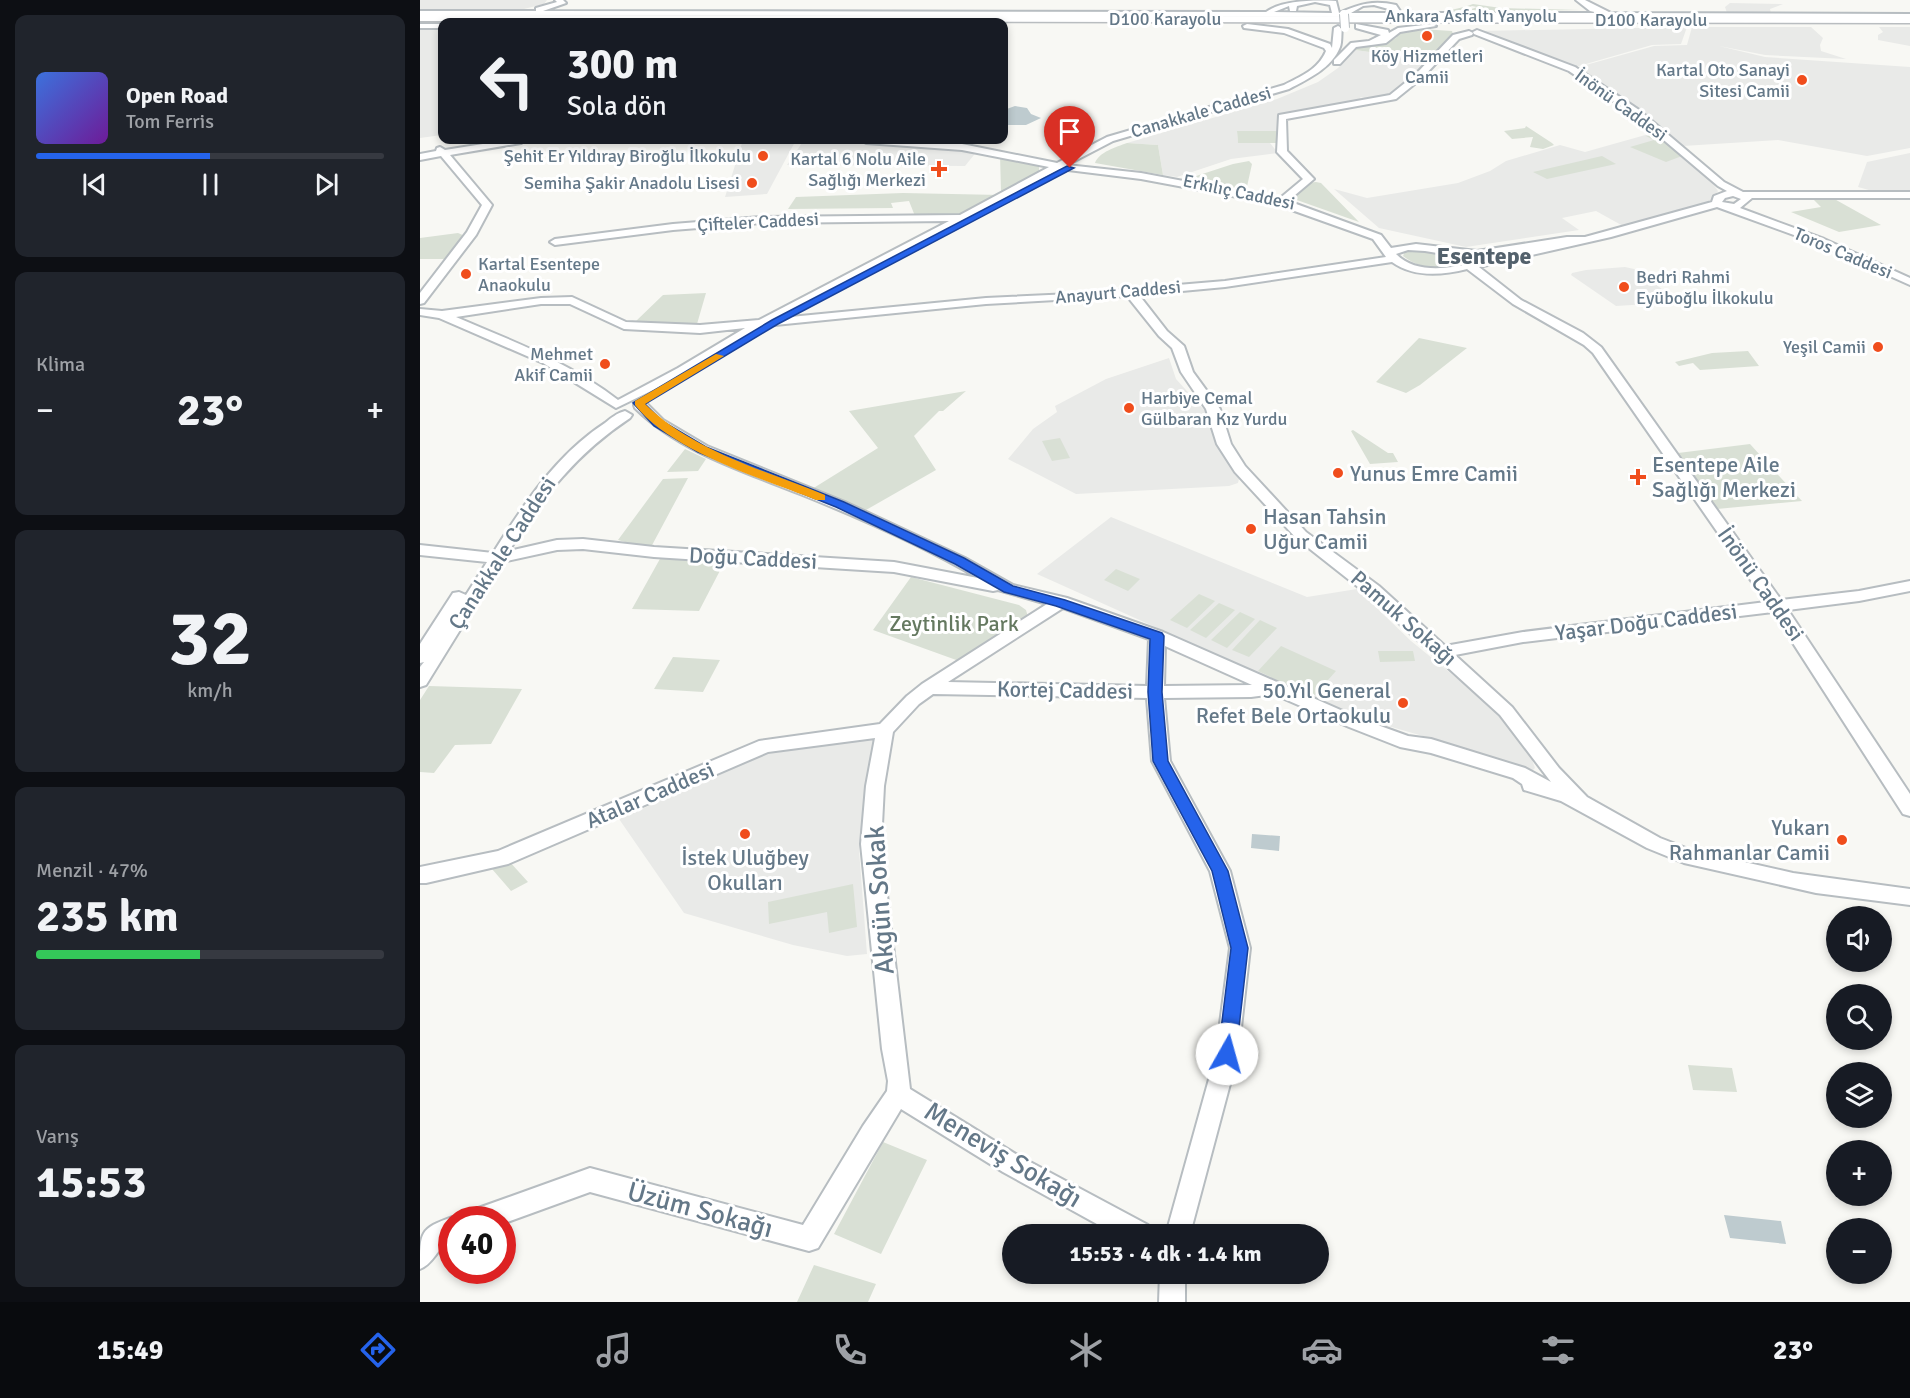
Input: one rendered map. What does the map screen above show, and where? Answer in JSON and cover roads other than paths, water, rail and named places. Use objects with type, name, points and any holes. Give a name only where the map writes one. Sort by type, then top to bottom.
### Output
[{"type":"highway","points":[[656,18],[708,15]]},
{"type":"highway","points":[[1726,16],[1842,20]]},
{"type":"highway","name":"D100 Karayolu","points":[[420,19],[438,19]]},
{"type":"highway","name":"D100 Karayolu","points":[[420,19],[438,22]]},
{"type":"highway","name":"D100 Karayolu","points":[[1008,20],[1910,21]]},
{"type":"highway","name":"D100 Karayolu","points":[[1008,22],[1250,24],[1910,21]]},
{"type":"highway","points":[[1121,26],[1250,24]]},
{"type":"street","points":[[1240,15],[1271,12],[1298,0]]},
{"type":"street","points":[[1323,16],[1298,12],[1292,7],[1295,4],[1315,0],[1333,3],[1340,14]]},
{"type":"street","points":[[1337,62],[1346,41],[1339,8],[1350,0]]},
{"type":"street","points":[[1340,14],[1358,0]]},
{"type":"street","points":[[1378,0],[1395,4],[1410,13],[1435,16]]},
{"type":"street","points":[[1555,16],[1586,13],[1588,10],[1579,0]]},
{"type":"street","points":[[1579,0],[1600,12],[1643,16]]},
{"type":"street","points":[[543,12],[555,1]]},
{"type":"street","points":[[1340,14],[1353,6],[1367,3],[1382,4],[1396,9],[1394,13],[1374,16]]},
{"type":"street","name":"Ankara Asfaltı Yanyolu","points":[[445,18],[543,12],[708,15],[1726,16],[1910,21]]},
{"type":"street","name":"Ankara Asfaltı Yanyolu","points":[[420,19],[438,18]]},
{"type":"street","name":"Ankara Asfaltı Yanyolu","points":[[1250,24],[1493,26],[1910,21]]},
{"type":"street","points":[[1250,24],[1285,31],[1327,46],[1330,51],[1324,64]]},
{"type":"street","points":[[1008,26],[1121,26]]},
{"type":"street","points":[[1321,26],[1306,28],[1300,32],[1311,39],[1324,39],[1334,36],[1342,28]]},
{"type":"street","points":[[1342,28],[1359,39],[1377,40],[1386,35],[1382,30],[1359,26]]},
{"type":"street","name":"Canakkale Caddesi","points":[[1085,155],[1140,135],[1287,92],[1318,77],[1353,45],[1383,41],[1398,30],[1436,26]]},
{"type":"street","name":"İnönü Caddesi","points":[[1436,26],[1491,38],[1572,69],[1636,112],[1721,184],[1742,198]]},
{"type":"street","name":"İnönü Caddesi","points":[[1465,32],[1493,26]]},
{"type":"street","name":"Canakkale Caddesi","points":[[1067,165],[1110,139],[1282,89],[1308,76],[1324,64],[1337,48],[1342,28]]},
{"type":"street","points":[[1283,201],[1309,179],[1282,152],[1282,117],[1392,97],[1419,76],[1465,32]]},
{"type":"street","points":[[420,155],[474,144]]},
{"type":"street","points":[[438,150],[488,144]]},
{"type":"street","points":[[933,144],[1038,159],[1085,155],[1095,169]]},
{"type":"street","points":[[960,144],[1038,159],[1044,176],[1095,169]]},
{"type":"street","points":[[420,302],[471,234],[487,205],[438,150]]},
{"type":"street","name":"Erkılıç Caddesi","points":[[1038,159],[1283,201],[1429,246],[1465,260]]},
{"type":"street","name":"Çanakkale Caddesi","points":[[420,657],[554,473],[621,410],[682,370],[962,218],[1067,165]]},
{"type":"street","name":"Çanakkale Caddesi","points":[[793,316],[1044,176]]},
{"type":"street","points":[[1721,184],[1721,202]]},
{"type":"street","points":[[1465,260],[1582,240],[1636,228],[1721,202],[1742,198],[1790,195],[1910,195]]},
{"type":"street","name":"Toros Caddesi","points":[[1742,198],[1753,214],[1776,225]]},
{"type":"street","name":"Erkılıç Caddesi","points":[[1283,201],[1377,237],[1391,256],[1407,266],[1430,271],[1445,271],[1465,260]]},
{"type":"street","name":"Toros Caddesi","points":[[1721,202],[1837,248],[1910,282]]},
{"type":"street","name":"Çifteler Caddesi","points":[[555,242],[673,227],[761,220],[962,218]]},
{"type":"street","name":"Erkılıç Caddesi","points":[[1391,256],[1404,247],[1429,246]]},
{"type":"street","name":"Anayurt Caddesi","points":[[442,315],[541,301],[572,300],[624,325],[682,330],[768,324],[986,301],[1130,292],[1272,278],[1391,256]]},
{"type":"street","name":"İnönü Caddesi","points":[[1465,260],[1518,303],[1574,332],[1597,350],[1776,605],[1910,808]]},
{"type":"street","name":"Pamuk Sokağı","points":[[1130,292],[1142,302],[1152,323],[1168,340],[1178,346],[1187,372],[1213,409],[1224,444],[1240,470],[1301,535],[1358,578],[1506,711],[1553,773],[1581,802]]},
{"type":"street","points":[[420,312],[442,315],[547,360],[594,387],[621,410],[658,423],[702,449],[840,505],[960,561],[1008,589],[1061,603],[1157,636],[1355,723],[1417,745],[1427,752],[1526,784],[1541,786],[1581,802],[1672,852],[1795,883],[1910,897]]},
{"type":"street","name":"Anayurt Caddesi","points":[[768,324],[793,316],[842,315]]},
{"type":"street","name":"Çanakkale Caddesi","points":[[621,410],[638,410],[639,404],[685,378],[768,324]]},
{"type":"street","points":[[639,404],[658,423]]},
{"type":"street","name":"Doğu Caddesi","points":[[420,549],[491,558],[557,545],[583,544],[654,552],[894,567],[1008,589]]},
{"type":"street","name":"Çanakkale Caddesi","points":[[420,681],[491,558]]},
{"type":"street","points":[[952,579],[966,580],[978,573]]},
{"type":"street","name":"Yaşar Doğu Caddesi","points":[[1443,652],[1523,637],[1859,596],[1910,586]]},
{"type":"street","points":[[885,730],[913,700],[928,688],[1061,603]]},
{"type":"street","points":[[1157,636],[1155,692],[1161,761],[1220,871],[1240,948],[1227,1054],[1181,1224]]},
{"type":"street","name":"Kortej Caddesi","points":[[928,688],[1155,692],[1251,691],[1274,688]]},
{"type":"street","name":"Atalar Caddesi","points":[[420,875],[501,858],[765,746],[885,730]]},
{"type":"street","name":"Akgün Sokak","points":[[885,730],[875,786],[871,844],[893,1049],[899,1081],[898,1094]]},
{"type":"street","name":"Meneviş Sokağı","points":[[898,1094],[1011,1164],[1120,1224]]},
{"type":"street","name":"Üzüm Sokağı","points":[[516,1207],[590,1180],[809,1239],[871,1134],[898,1094]]},
{"type":"street","points":[[420,1256],[434,1235],[438,1234]]},
{"type":"street","points":[[1172,1302],[1173,1284]]},
{"type":"place","name":"Köy Hizmetleri Camii","points":[[1427,36]]},
{"type":"place","name":"Kartal Oto Sanayi Sitesi Camii","points":[[1802,80]]},
{"type":"place","name":"Şehit Er Yıldıray Biroğlu İlkokulu","points":[[763,156]]},
{"type":"place","name":"Kartal 6 Nolu Aile Sağlığı Merkezi","points":[[939,169]]},
{"type":"place","name":"Semiha Şakir Anadolu Lisesi","points":[[752,183]]},
{"type":"place","name":"Kartal Esentepe Anaokulu","points":[[466,274]]},
{"type":"place","name":"Bedri Rahmi Eyüboğlu İlkokulu","points":[[1624,287]]},
{"type":"place","name":"Yeşil Camii","points":[[1878,347]]},
{"type":"place","name":"Mehmet Akif Camii","points":[[605,364]]},
{"type":"place","name":"Harbiye Cemal Gülbaran Kız Yurdu","points":[[1129,408]]},
{"type":"place","name":"Yunus Emre Camii","points":[[1338,473]]},
{"type":"place","name":"Esentepe Aile Sağlığı Merkezi","points":[[1638,477]]},
{"type":"place","name":"Hasan Tahsin Uğur Camii","points":[[1251,529]]},
{"type":"place","name":"50.Yıl General Refet Bele Ortaokulu","points":[[1403,703]]},
{"type":"place","name":"İstek Uluğbey Okulları","points":[[745,834]]},
{"type":"place","name":"Yukarı Rahmanlar Camii","points":[[1842,840]]},
{"type":"district","name":"Esentepe","points":[[1484,256]]},
{"type":"park label","name":"Zeytinlik Park","points":[[954,623]]}]
